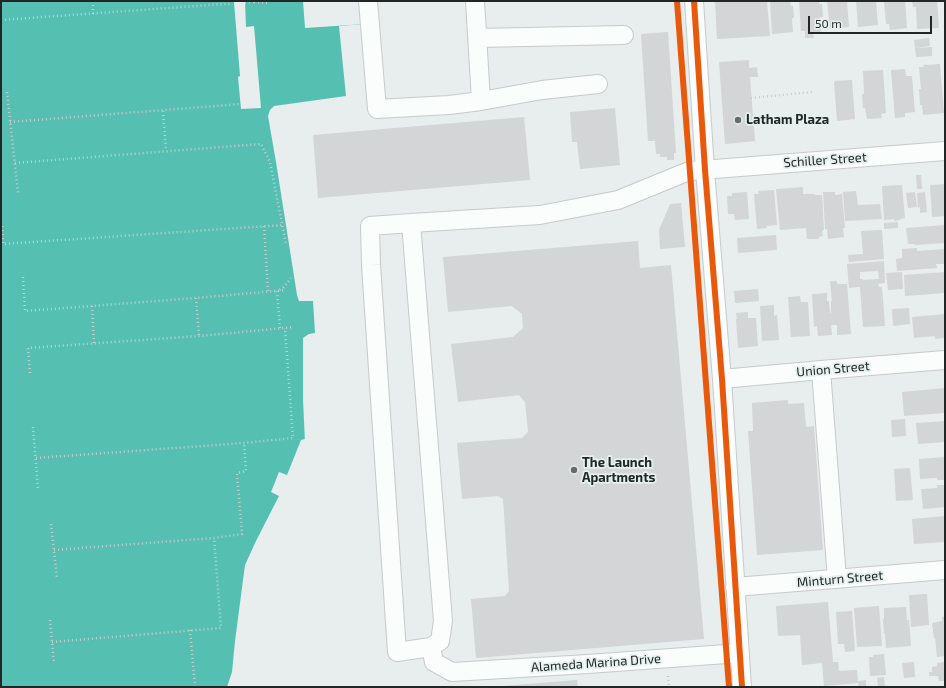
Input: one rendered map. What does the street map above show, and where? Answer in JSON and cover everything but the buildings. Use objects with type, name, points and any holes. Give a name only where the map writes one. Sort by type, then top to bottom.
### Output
[{"type":"street","points":[[368,1],[377,109],[449,105],[482,101],[542,90],[598,84]]},
{"type":"street","points":[[475,1],[482,101]]},
{"type":"street","points":[[694,1],[705,170],[722,379],[742,687]]},
{"type":"street","points":[[478,38],[624,35]]},
{"type":"street","name":"Schiller Street","points":[[432,648],[398,652],[371,265],[370,226],[540,215],[618,200],[689,171],[945,151]]},
{"type":"street","points":[[411,223],[443,621],[440,641],[432,648]]},
{"type":"street","name":"Union Street","points":[[722,379],[945,360]]},
{"type":"street","points":[[821,370],[837,579]]},
{"type":"street","name":"Minturn Street","points":[[735,587],[945,570]]},
{"type":"street","name":"Alameda Marina Drive","points":[[432,648],[434,662],[452,672],[588,664],[740,652]]},
{"type":"path","points":[[93,1],[94,14]]},
{"type":"path","points":[[254,2],[270,3]]},
{"type":"path","points":[[245,3],[260,2]]},
{"type":"path","points":[[1,20],[223,3],[232,4]]},
{"type":"path","points":[[7,92],[18,193]]},
{"type":"path","points":[[752,98],[812,92]]},
{"type":"path","points":[[10,122],[241,104]]},
{"type":"path","points":[[163,111],[166,151]]},
{"type":"path","points":[[15,163],[261,144],[270,162],[286,244]]},
{"type":"path","points":[[2,226],[3,244],[282,225]]},
{"type":"path","points":[[264,226],[268,292]]},
{"type":"path","points":[[23,277],[25,311],[286,290]]},
{"type":"path","points":[[277,291],[283,288],[291,278]]},
{"type":"path","points":[[277,291],[280,328]]},
{"type":"path","points":[[196,298],[199,336]]},
{"type":"path","points":[[92,306],[94,343]]},
{"type":"path","points":[[30,373],[28,348],[199,336],[294,327]]},
{"type":"path","points":[[36,458],[293,438],[285,328]]},
{"type":"path","points":[[33,427],[38,488]]},
{"type":"path","points":[[54,550],[214,538],[242,534],[237,472],[246,471],[244,443]]},
{"type":"path","points":[[51,524],[57,578]]},
{"type":"path","points":[[52,642],[221,628],[214,538]]},
{"type":"path","points":[[50,620],[54,664]]},
{"type":"path","points":[[190,630],[195,687]]},
{"type":"shaded area","points":[[1,1],[363,1],[365,24],[339,26],[346,96],[274,106],[270,110],[268,116],[297,295],[299,301],[313,301],[315,333],[309,334],[303,338],[305,443],[270,534],[235,687],[1,687]]},
{"type":"pier","points":[[245,1],[246,27],[254,26],[261,108],[241,109],[234,2]]},
{"type":"pier","points":[[303,1],[363,1],[365,24],[305,28]]},
{"type":"pier","points":[[305,439],[305,443],[315,444],[272,534],[237,687],[227,687],[232,672],[245,565],[279,496],[271,492],[279,472],[287,475],[301,440]]},
{"type":"cycle path","points":[[677,1],[729,687]]},
{"type":"cycle path","points":[[694,1],[705,170],[722,379],[742,687]]},
{"type":"place","name":"Latham Plaza","points":[[738,120]]},
{"type":"place","name":"The Launch Apartments","points":[[574,470]]}]
